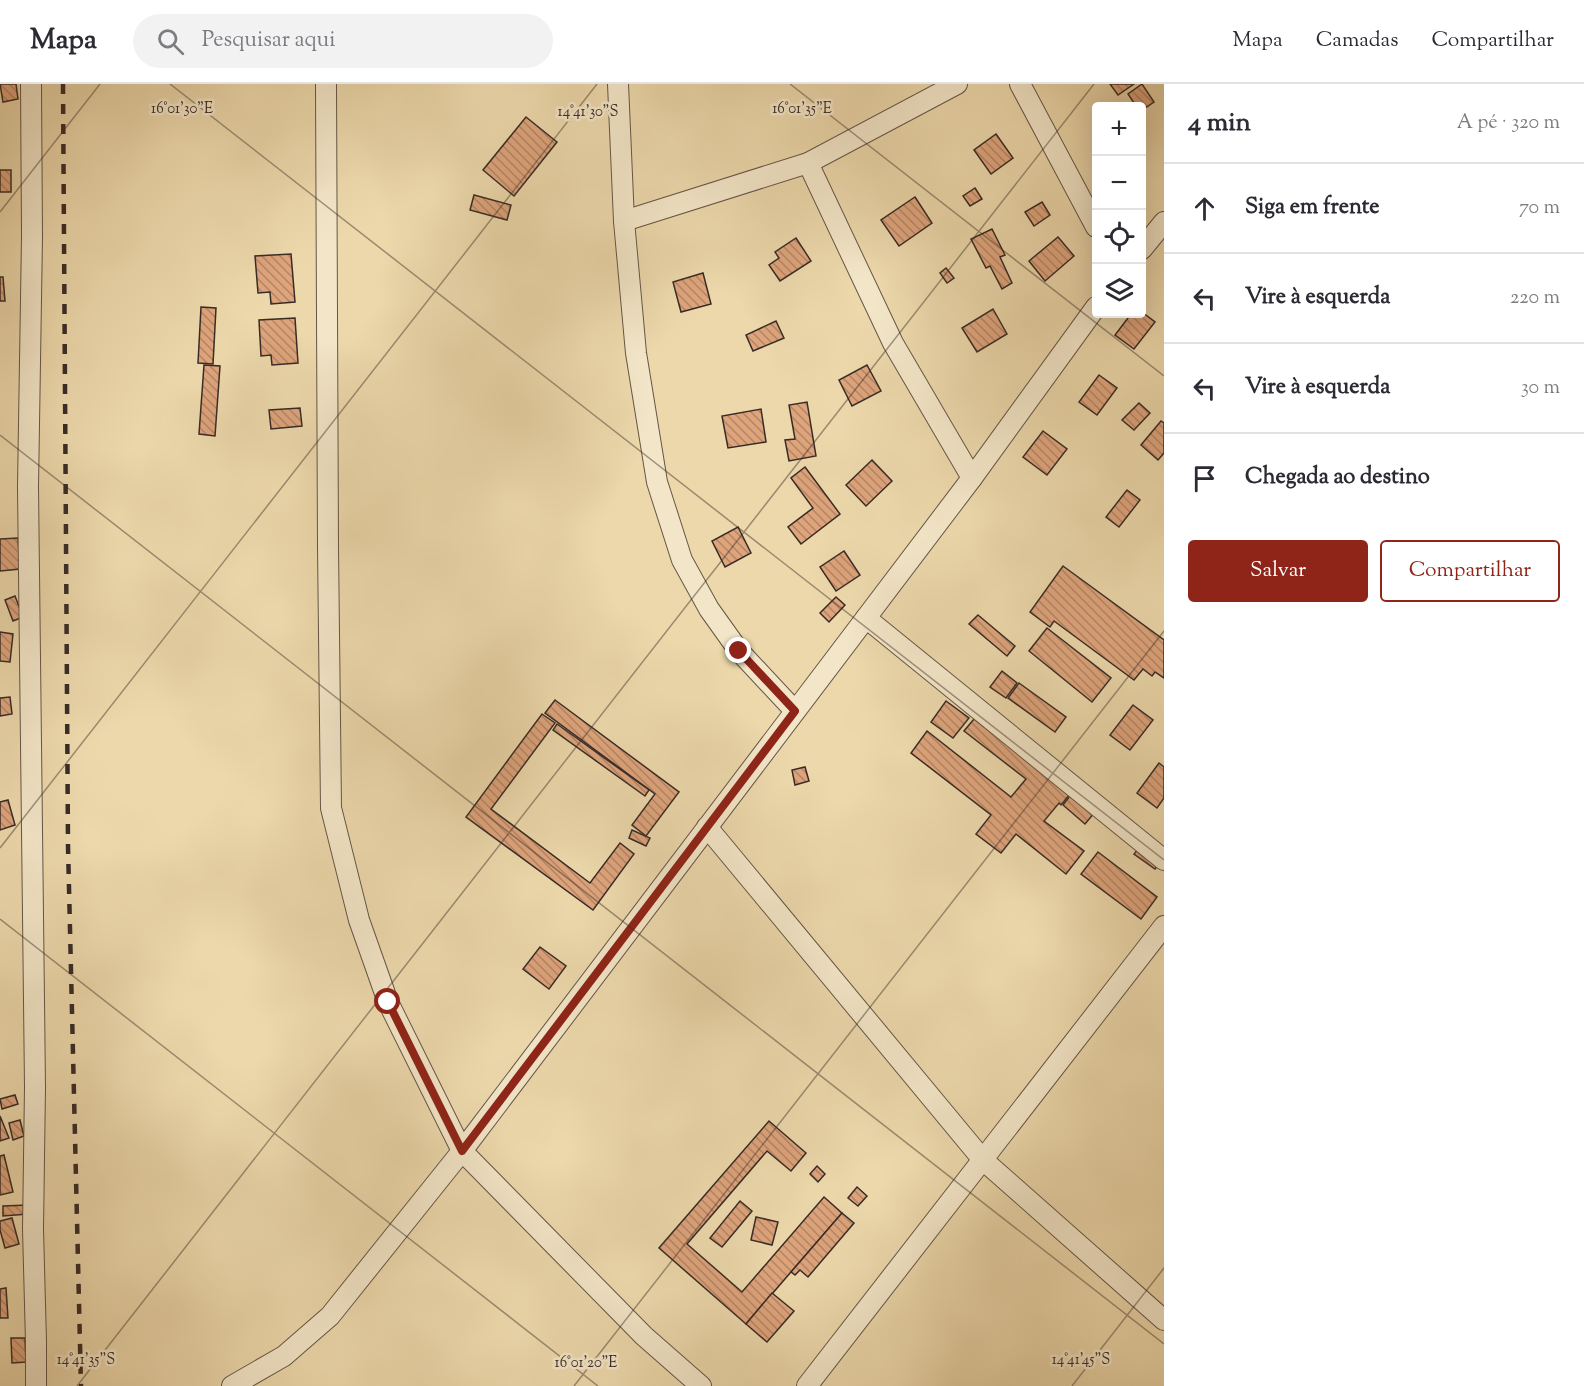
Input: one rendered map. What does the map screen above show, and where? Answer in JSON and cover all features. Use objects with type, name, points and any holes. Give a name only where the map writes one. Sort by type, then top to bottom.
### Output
[{"type":"street","points":[[31,84],[32,236],[28,498],[36,1386]]},
{"type":"street","points":[[326,84],[331,808],[359,920],[388,1002],[462,1151],[644,1336],[701,1386]]},
{"type":"street","points":[[618,84],[624,221],[636,353],[657,482],[682,561],[709,609],[739,651],[795,711]]},
{"type":"street","points":[[624,221],[808,163],[957,84]]},
{"type":"street","points":[[1020,84],[1092,219]]},
{"type":"street","points":[[808,163],[893,343],[972,478]]},
{"type":"street","points":[[1146,244],[1164,222]]},
{"type":"street","points":[[232,1386],[284,1356],[330,1316],[462,1151],[972,478],[1092,313]]},
{"type":"street","points":[[866,618],[1164,860]]},
{"type":"street","points":[[707,827],[982,1160],[1164,1320]]},
{"type":"street","points":[[807,1386],[1164,926]]},
{"type":"building","points":[[0,84],[16,84],[18,99],[3,102]]},
{"type":"building","points":[[1110,84],[1134,84],[1118,95]]},
{"type":"building","points":[[1142,84],[1154,102],[1146,107],[1146,102],[1133,102],[1128,94]]},
{"type":"building","points":[[526,117],[557,142],[514,196],[483,170]]},
{"type":"building","points":[[996,134],[1013,158],[991,174],[974,150]]},
{"type":"building","points":[[0,170],[11,170],[11,192],[0,192]]},
{"type":"building","points":[[975,188],[982,199],[970,206],[963,196]]},
{"type":"building","points":[[474,195],[511,205],[507,220],[470,210]]},
{"type":"building","points":[[915,197],[932,223],[899,246],[881,220]]},
{"type":"building","points":[[1042,202],[1050,215],[1034,226],[1025,212]]},
{"type":"building","points":[[992,229],[1005,255],[1000,257],[1012,283],[1002,289],[990,266],[986,268],[971,239]]},
{"type":"building","points":[[1058,237],[1074,256],[1045,281],[1029,261]]},
{"type":"building","points":[[796,238],[811,261],[780,281],[769,265],[779,258],[775,252]]},
{"type":"building","points":[[291,254],[295,302],[271,304],[270,292],[258,293],[255,256]]},
{"type":"building","points":[[946,268],[954,278],[947,283],[940,273]]},
{"type":"building","points":[[703,273],[711,304],[681,312],[673,282]]},
{"type":"building","points":[[0,277],[3,277],[5,301],[0,301]]},
{"type":"building","points":[[201,307],[216,308],[213,364],[198,363]]},
{"type":"building","points":[[993,309],[1007,334],[977,352],[962,328]]},
{"type":"building","points":[[1146,315],[1155,322],[1134,349],[1115,335],[1128,318],[1146,318]]},
{"type":"building","points":[[295,318],[298,363],[272,365],[271,355],[261,356],[259,320]]},
{"type":"building","points":[[776,321],[784,338],[753,351],[746,335]]},
{"type":"building","points":[[204,365],[220,366],[215,436],[199,434]]},
{"type":"building","points":[[867,365],[881,391],[852,406],[839,380]]},
{"type":"building","points":[[1099,375],[1117,388],[1097,415],[1079,402]]},
{"type":"building","points":[[807,402],[816,456],[789,461],[785,440],[795,439],[789,405]]},
{"type":"building","points":[[1139,403],[1150,413],[1134,430],[1122,420]]},
{"type":"building","points":[[300,408],[302,426],[271,429],[269,410]]},
{"type":"building","points":[[761,409],[766,442],[728,448],[722,416]]},
{"type":"building","points":[[1161,421],[1164,423],[1164,453],[1158,460],[1141,445]]},
{"type":"building","points":[[1043,431],[1067,449],[1047,475],[1023,457]]},
{"type":"building","points":[[872,460],[892,481],[866,506],[846,485]]},
{"type":"building","points":[[805,467],[840,514],[801,544],[788,527],[813,508],[791,478]]},
{"type":"building","points":[[1127,490],[1140,500],[1119,527],[1106,517]]},
{"type":"building","points":[[738,527],[751,553],[725,567],[712,541]]},
{"type":"building","points":[[18,538],[20,569],[0,571],[0,539]]},
{"type":"building","points":[[844,551],[860,575],[836,591],[820,567]]},
{"type":"building","points":[[1063,566],[1164,640],[1164,678],[1155,672],[1152,676],[1143,669],[1134,680],[1054,621],[1050,627],[1030,612]]},
{"type":"building","points":[[15,596],[23,617],[13,621],[5,600]]},
{"type":"building","points":[[836,597],[845,605],[829,622],[820,613]]},
{"type":"building","points":[[978,615],[1015,646],[1007,656],[969,624]]},
{"type":"building","points":[[1047,628],[1111,678],[1092,702],[1029,651]]},
{"type":"building","points":[[0,632],[13,634],[10,662],[0,661]]},
{"type":"building","points":[[1002,671],[1017,683],[1006,698],[990,687]]},
{"type":"building","points":[[1019,683],[1066,717],[1055,732],[1008,698]]},
{"type":"building","points":[[10,697],[12,714],[0,716],[0,698]]},
{"type":"building","points":[[555,700],[679,792],[646,836],[632,825],[655,794],[545,713]]},
{"type":"building","points":[[946,701],[969,718],[953,738],[931,722]]},
{"type":"building","points":[[1133,705],[1153,720],[1130,750],[1110,735]]},
{"type":"building","points":[[542,714],[555,723],[491,809],[590,883],[620,843],[634,854],[593,910],[466,817]]},
{"type":"building","points":[[974,719],[1070,794],[1044,821],[1084,851],[1066,874],[1016,834],[1001,853],[976,834],[991,815],[911,753],[927,731],[1011,797],[1026,779],[964,731]]},
{"type":"building","points":[[557,724],[649,790],[645,796],[553,730]]},
{"type":"building","points":[[1159,763],[1164,767],[1164,798],[1157,808],[1137,793]]},
{"type":"building","points":[[805,767],[809,781],[795,785],[792,770]]},
{"type":"building","points":[[1072,793],[1095,812],[1085,824],[1063,805]]},
{"type":"building","points":[[8,800],[15,825],[0,830],[0,802]]},
{"type":"building","points":[[632,830],[650,838],[646,846],[629,838]]},
{"type":"building","points":[[1140,847],[1161,862],[1155,869],[1134,854]]},
{"type":"building","points":[[1098,852],[1157,897],[1141,919],[1081,874]]},
{"type":"building","points":[[540,947],[566,966],[549,989],[523,969]]},
{"type":"building","points":[[15,1095],[18,1104],[2,1109],[0,1099]]},
{"type":"building","points":[[0,1116],[9,1138],[0,1141]]},
{"type":"building","points":[[20,1120],[24,1136],[13,1140],[9,1123]]},
{"type":"building","points":[[769,1121],[806,1153],[791,1171],[767,1151],[687,1244],[742,1292],[824,1197],[842,1213],[746,1324],[659,1248]]},
{"type":"building","points":[[4,1155],[13,1192],[0,1195],[0,1156]]},
{"type":"building","points":[[817,1166],[825,1174],[818,1182],[810,1174]]},
{"type":"building","points":[[857,1187],[867,1196],[858,1206],[848,1198]]},
{"type":"building","points":[[740,1201],[752,1211],[722,1247],[710,1238]]},
{"type":"building","points":[[28,1205],[28,1214],[3,1216],[3,1206]]},
{"type":"building","points":[[842,1213],[854,1223],[808,1277],[800,1270],[795,1275],[791,1272]]},
{"type":"building","points":[[756,1217],[778,1222],[772,1245],[751,1240]]},
{"type":"building","points":[[12,1218],[19,1244],[5,1248],[0,1221]]},
{"type":"building","points":[[6,1288],[8,1318],[0,1318],[0,1289]]},
{"type":"building","points":[[772,1293],[794,1311],[767,1342],[746,1324]]},
{"type":"building","points":[[11,1338],[25,1338],[26,1362],[12,1363]]},
{"type":"railway","points":[[63,84],[68,846],[81,1386]]},
{"type":"route","points":[[388,1002],[462,1151],[795,711],[739,651]]}]
